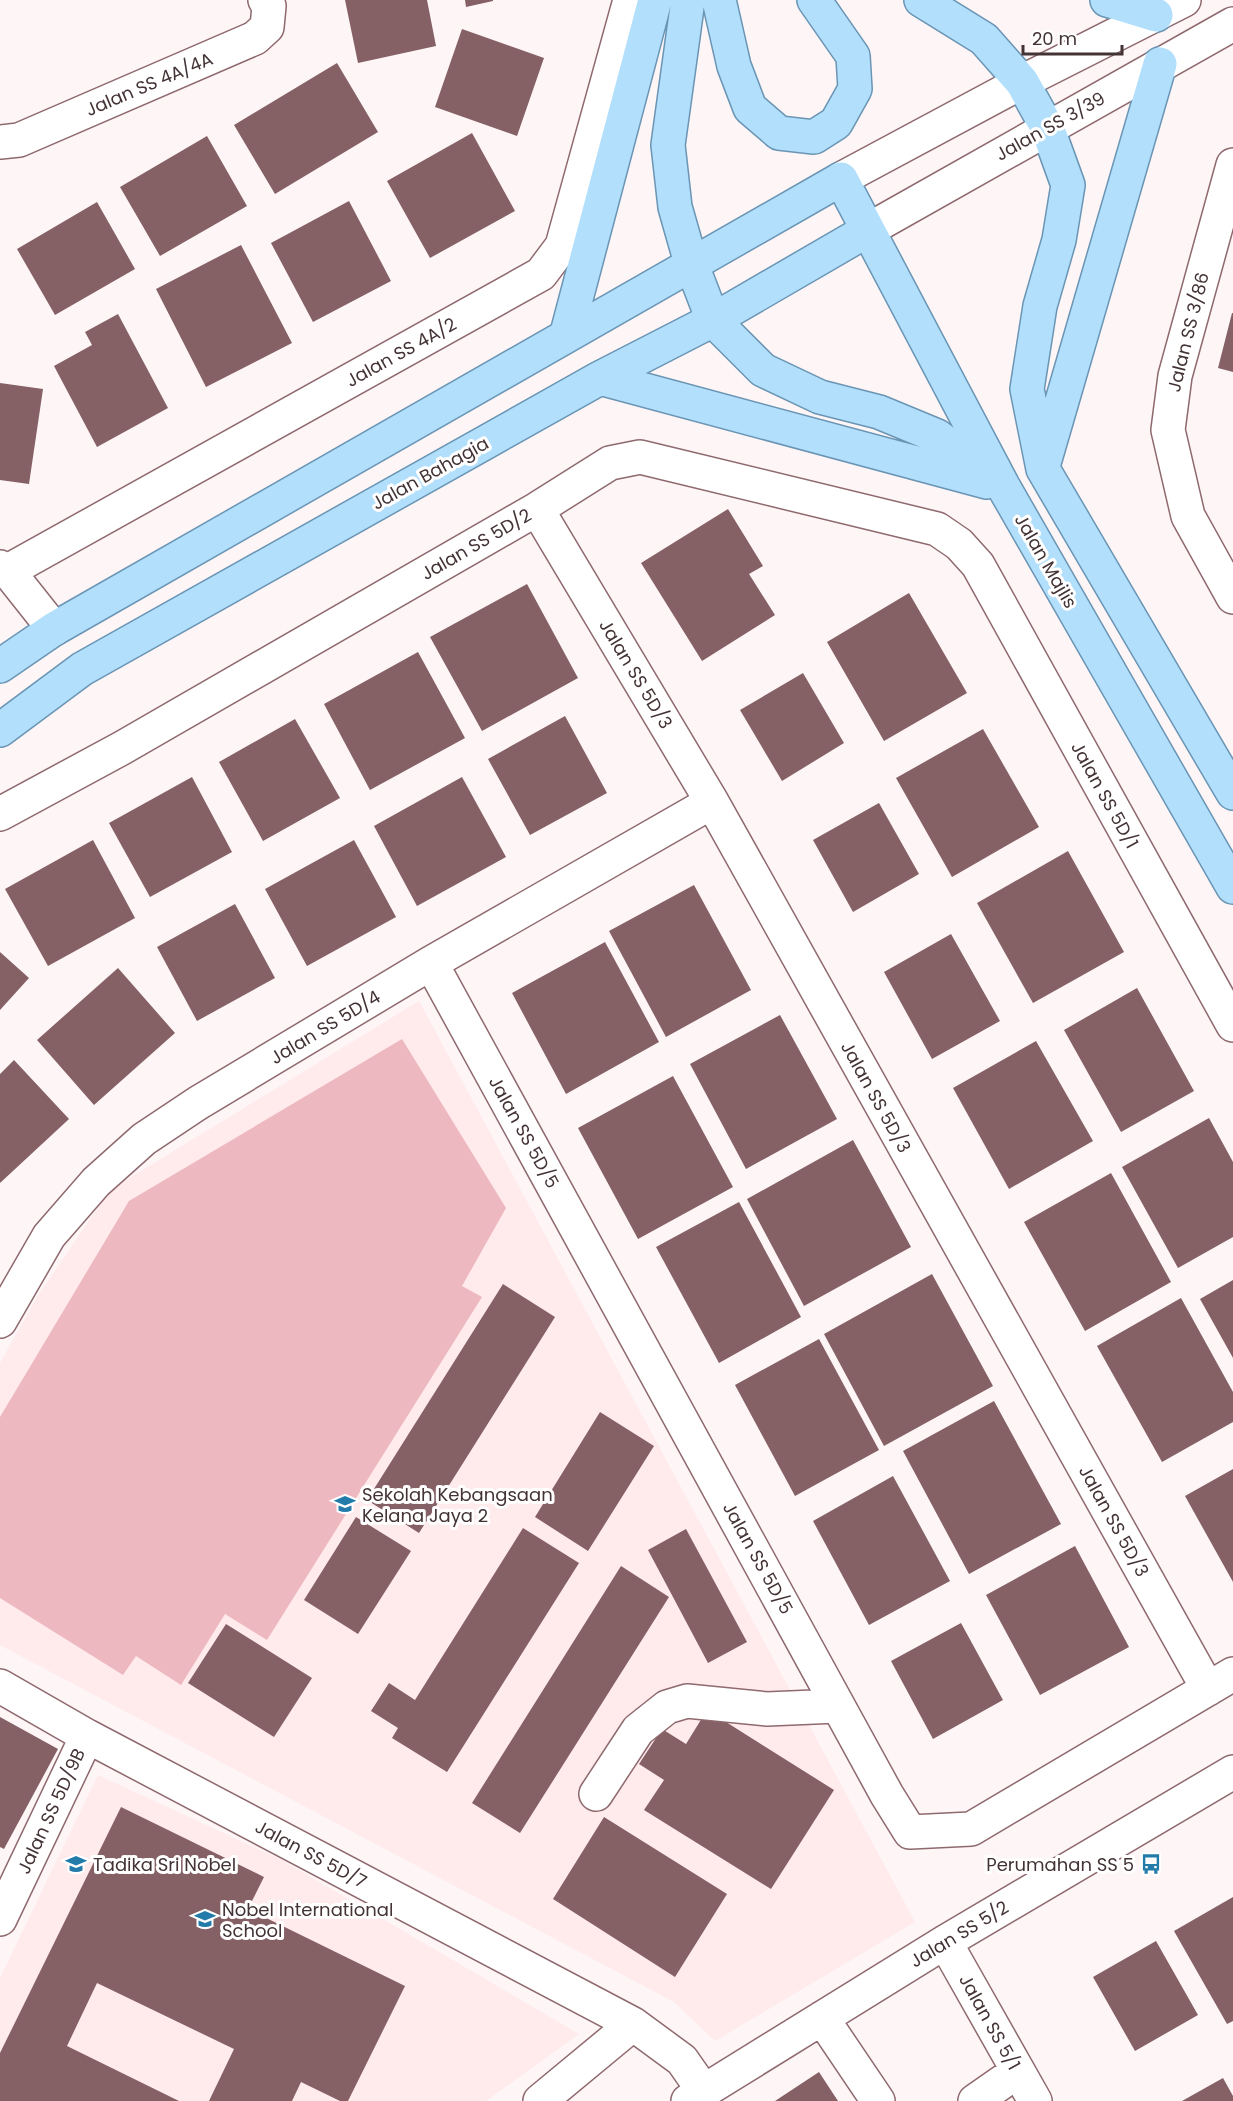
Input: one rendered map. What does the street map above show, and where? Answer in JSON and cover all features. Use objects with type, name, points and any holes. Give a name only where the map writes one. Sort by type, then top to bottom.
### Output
[{"type":"main road","points":[[567,333],[654,0]]},
{"type":"main road","points":[[688,0],[669,145],[675,207],[691,263],[713,320],[763,370],[820,397],[879,412],[937,436],[1003,486]]},
{"type":"main road","points":[[718,0],[734,66],[750,108],[779,133],[814,137],[836,123],[855,89],[852,57],[814,0]]},
{"type":"main road","points":[[921,0],[984,39],[1022,82],[1047,127],[1068,185],[1059,240],[1040,306],[1027,389],[1042,469],[1233,794]]},
{"type":"main road","points":[[1107,0],[1170,8]]},
{"type":"main road","points":[[1042,469],[1160,64]]},
{"type":"main road","points":[[0,666],[54,628],[567,333],[841,179]]},
{"type":"main road","name":"Jalan Majlis","points":[[841,179],[1003,486],[1233,887]]},
{"type":"main road","name":"Jalan Bahagia","points":[[0,730],[82,669],[600,378],[713,320],[868,230]]},
{"type":"main road","points":[[600,378],[1003,486]]},
{"type":"street","name":"Jalan SS 4A/4A","points":[[0,142],[19,140],[255,39],[267,27],[269,6],[265,0]]},
{"type":"street","name":"Jalan SS 4A/2","points":[[54,628],[4,569],[541,274],[561,246],[630,0]]},
{"type":"street","points":[[841,179],[1022,82],[1170,8]]},
{"type":"street","name":"Jalan SS 3/39","points":[[868,230],[1233,24]]},
{"type":"street","name":"Jalan SS 3/86","points":[[1233,165],[1174,376],[1168,430],[1188,516],[1233,597]]},
{"type":"street","name":"Jalan SS 5D/2","points":[[0,814],[122,748],[537,508],[610,463],[640,457],[937,529],[959,544],[978,565]]},
{"type":"street","name":"Jalan SS 5D/3","points":[[537,508],[712,802],[1220,1682]]},
{"type":"street","name":"Jalan SS 5D/1","points":[[978,565],[1233,1026]]},
{"type":"street","name":"Jalan SS 5D/4","points":[[0,1322],[49,1236],[96,1182],[144,1139],[198,1103],[431,963],[712,802]]},
{"type":"street","name":"Jalan SS 5D/5","points":[[431,963],[838,1706],[910,1832],[971,1829],[1220,1682]]},
{"type":"street","name":"Jalan SS 5D/7","points":[[0,1686],[87,1736],[633,2024],[682,2060],[696,2096]]},
{"type":"street","points":[[596,1794],[638,1730],[667,1707],[687,1701],[767,1709],[838,1706]]},
{"type":"street","name":"Jalan SS 5D/9B","points":[[0,1919],[87,1736]]},
{"type":"street","name":"Jalan SS 5/2","points":[[696,2096],[945,1942],[1233,1772]]},
{"type":"street","name":"Jalan SS 5/1","points":[[945,1942],[1035,2101]]},
{"type":"street","points":[[822,2018],[878,2101]]},
{"type":"street","points":[[540,2101],[633,2024]]},
{"type":"street","points":[[975,2101],[1018,2072]]},
{"type":"shaded area","name":"Sekolah Kebangsaan Kelana Jaya 2","points":[[419,1001],[915,1922],[715,2041],[674,2002],[0,1645],[0,1363],[39,1294],[110,1190]]},
{"type":"shaded area","points":[[402,1039],[506,1208],[462,1286],[482,1297],[267,1640],[225,1614],[181,1685],[136,1656],[123,1675],[0,1598],[0,1417],[129,1201]]},
{"type":"shaded area","name":"Nobel International School","points":[[98,1775],[280,1859],[579,2034],[486,2101],[0,2101],[0,1978]]},
{"type":"building","points":[[345,0],[427,0],[436,46],[358,63]]},
{"type":"building","points":[[465,0],[493,0],[493,1],[466,7]]},
{"type":"building","points":[[462,29],[544,58],[517,136],[435,107]]},
{"type":"building","points":[[337,63],[378,132],[275,194],[234,125]]},
{"type":"building","points":[[472,133],[515,211],[430,258],[387,181]]},
{"type":"building","points":[[207,136],[247,206],[160,256],[120,187]]},
{"type":"building","points":[[349,201],[391,281],[313,322],[271,243]]},
{"type":"building","points":[[97,202],[135,269],[55,315],[17,249]]},
{"type":"building","points":[[241,245],[292,343],[206,387],[156,289]]},
{"type":"building","points":[[1233,313],[1233,372],[1218,368]]},
{"type":"building","points":[[118,314],[168,408],[97,447],[54,366],[92,345],[85,332]]},
{"type":"building","points":[[0,383],[43,389],[29,484],[0,480]]},
{"type":"building","points":[[728,509],[763,566],[749,574],[775,615],[702,661],[641,563]]},
{"type":"building","points":[[527,584],[578,678],[482,731],[430,637]]},
{"type":"building","points":[[909,593],[967,693],[884,741],[827,642]]},
{"type":"building","points":[[418,652],[465,738],[370,790],[324,704]]},
{"type":"building","points":[[803,673],[844,743],[782,781],[740,710]]},
{"type":"building","points":[[565,716],[607,793],[530,835],[488,759]]},
{"type":"building","points":[[295,719],[340,798],[263,841],[219,762]]},
{"type":"building","points":[[983,729],[1039,827],[952,877],[896,778]]},
{"type":"building","points":[[192,777],[232,852],[150,897],[109,823]]},
{"type":"building","points":[[462,777],[506,857],[417,906],[374,826]]},
{"type":"building","points":[[879,803],[919,874],[853,912],[813,840]]},
{"type":"building","points":[[93,840],[135,918],[48,966],[5,889]]},
{"type":"building","points":[[354,840],[396,917],[307,966],[265,889]]},
{"type":"building","points":[[1068,851],[1124,952],[1033,1003],[977,903]]},
{"type":"building","points":[[694,885],[751,990],[666,1037],[609,931]]},
{"type":"building","points":[[235,904],[275,978],[197,1021],[157,947]]},
{"type":"building","points":[[951,934],[1000,1021],[932,1059],[884,972]]},
{"type":"building","points":[[605,942],[659,1042],[566,1094],[512,993]]},
{"type":"building","points":[[0,952],[29,978],[0,1010]]},
{"type":"building","points":[[118,968],[175,1033],[94,1105],[37,1040]]},
{"type":"building","points":[[1137,988],[1194,1091],[1121,1132],[1064,1030]]},
{"type":"building","points":[[780,1015],[837,1119],[746,1169],[690,1064]]},
{"type":"building","points":[[1036,1041],[1093,1141],[1009,1189],[953,1088]]},
{"type":"building","points":[[14,1060],[69,1119],[0,1183],[0,1074]]},
{"type":"building","points":[[673,1076],[733,1187],[638,1239],[578,1128]]},
{"type":"building","points":[[1209,1118],[1233,1162],[1233,1237],[1178,1268],[1122,1167]]},
{"type":"building","points":[[853,1140],[911,1247],[804,1306],[747,1199]]},
{"type":"building","points":[[1111,1173],[1171,1282],[1085,1331],[1024,1222]]},
{"type":"building","points":[[739,1202],[801,1317],[719,1363],[656,1247]]},
{"type":"building","points":[[932,1274],[993,1386],[884,1446],[824,1334]]},
{"type":"building","points":[[1233,1280],[1233,1358],[1200,1299]]},
{"type":"building","points":[[503,1284],[555,1317],[419,1533],[367,1500]]},
{"type":"building","points":[[1181,1298],[1233,1392],[1233,1422],[1162,1462],[1097,1346]]},
{"type":"building","points":[[819,1339],[879,1450],[795,1496],[735,1385]]},
{"type":"building","points":[[994,1401],[1061,1524],[969,1574],[903,1451]]},
{"type":"building","points":[[600,1412],[654,1446],[588,1551],[535,1517]]},
{"type":"building","points":[[1233,1469],[1233,1582],[1185,1496]]},
{"type":"building","points":[[893,1476],[950,1581],[869,1625],[813,1521]]},
{"type":"building","points":[[356,1517],[411,1551],[358,1634],[304,1600]]},
{"type":"building","points":[[523,1528],[579,1563],[447,1772],[392,1738],[398,1728],[371,1711],[389,1683],[415,1700]]},
{"type":"building","points":[[686,1529],[747,1642],[708,1663],[648,1550]]},
{"type":"building","points":[[1075,1546],[1129,1647],[1040,1695],[986,1595]]},
{"type":"building","points":[[621,1566],[669,1597],[520,1833],[472,1803]]},
{"type":"building","points":[[961,1623],[1003,1700],[933,1739],[891,1661]]},
{"type":"building","points":[[226,1624],[312,1678],[274,1737],[188,1683]]},
{"type":"building","points":[[707,1710],[834,1790],[771,1889],[644,1810],[664,1780],[639,1764],[662,1729],[686,1744]]},
{"type":"building","points":[[0,1717],[58,1749],[4,1849],[0,1847]]},
{"type":"building","points":[[121,1807],[264,1877],[248,1909],[405,1986],[348,2101],[340,2101],[301,2082],[292,2101],[209,2101],[234,2049],[97,1983],[67,2046],[179,2101],[0,2101],[0,2053]]},
{"type":"building","points":[[604,1817],[727,1894],[675,1977],[553,1899]]},
{"type":"building","points":[[1233,1897],[1233,2021],[1227,2024],[1174,1931]]},
{"type":"building","points":[[1156,1941],[1198,2015],[1135,2051],[1093,1977]]},
{"type":"building","points":[[819,2072],[838,2101],[775,2101]]},
{"type":"building","points":[[1223,2078],[1233,2096],[1233,2101],[1182,2101]]},
{"type":"place","name":"Sekolah Kebangsaan Kelana Jaya 2","points":[[345,1504]]},
{"type":"place","name":"Tadika Sri Nobel","points":[[76,1864]]},
{"type":"place","name":"Perumahan SS 5","points":[[1151,1864]]},
{"type":"place","name":"Nobel International School","points":[[205,1919]]}]
